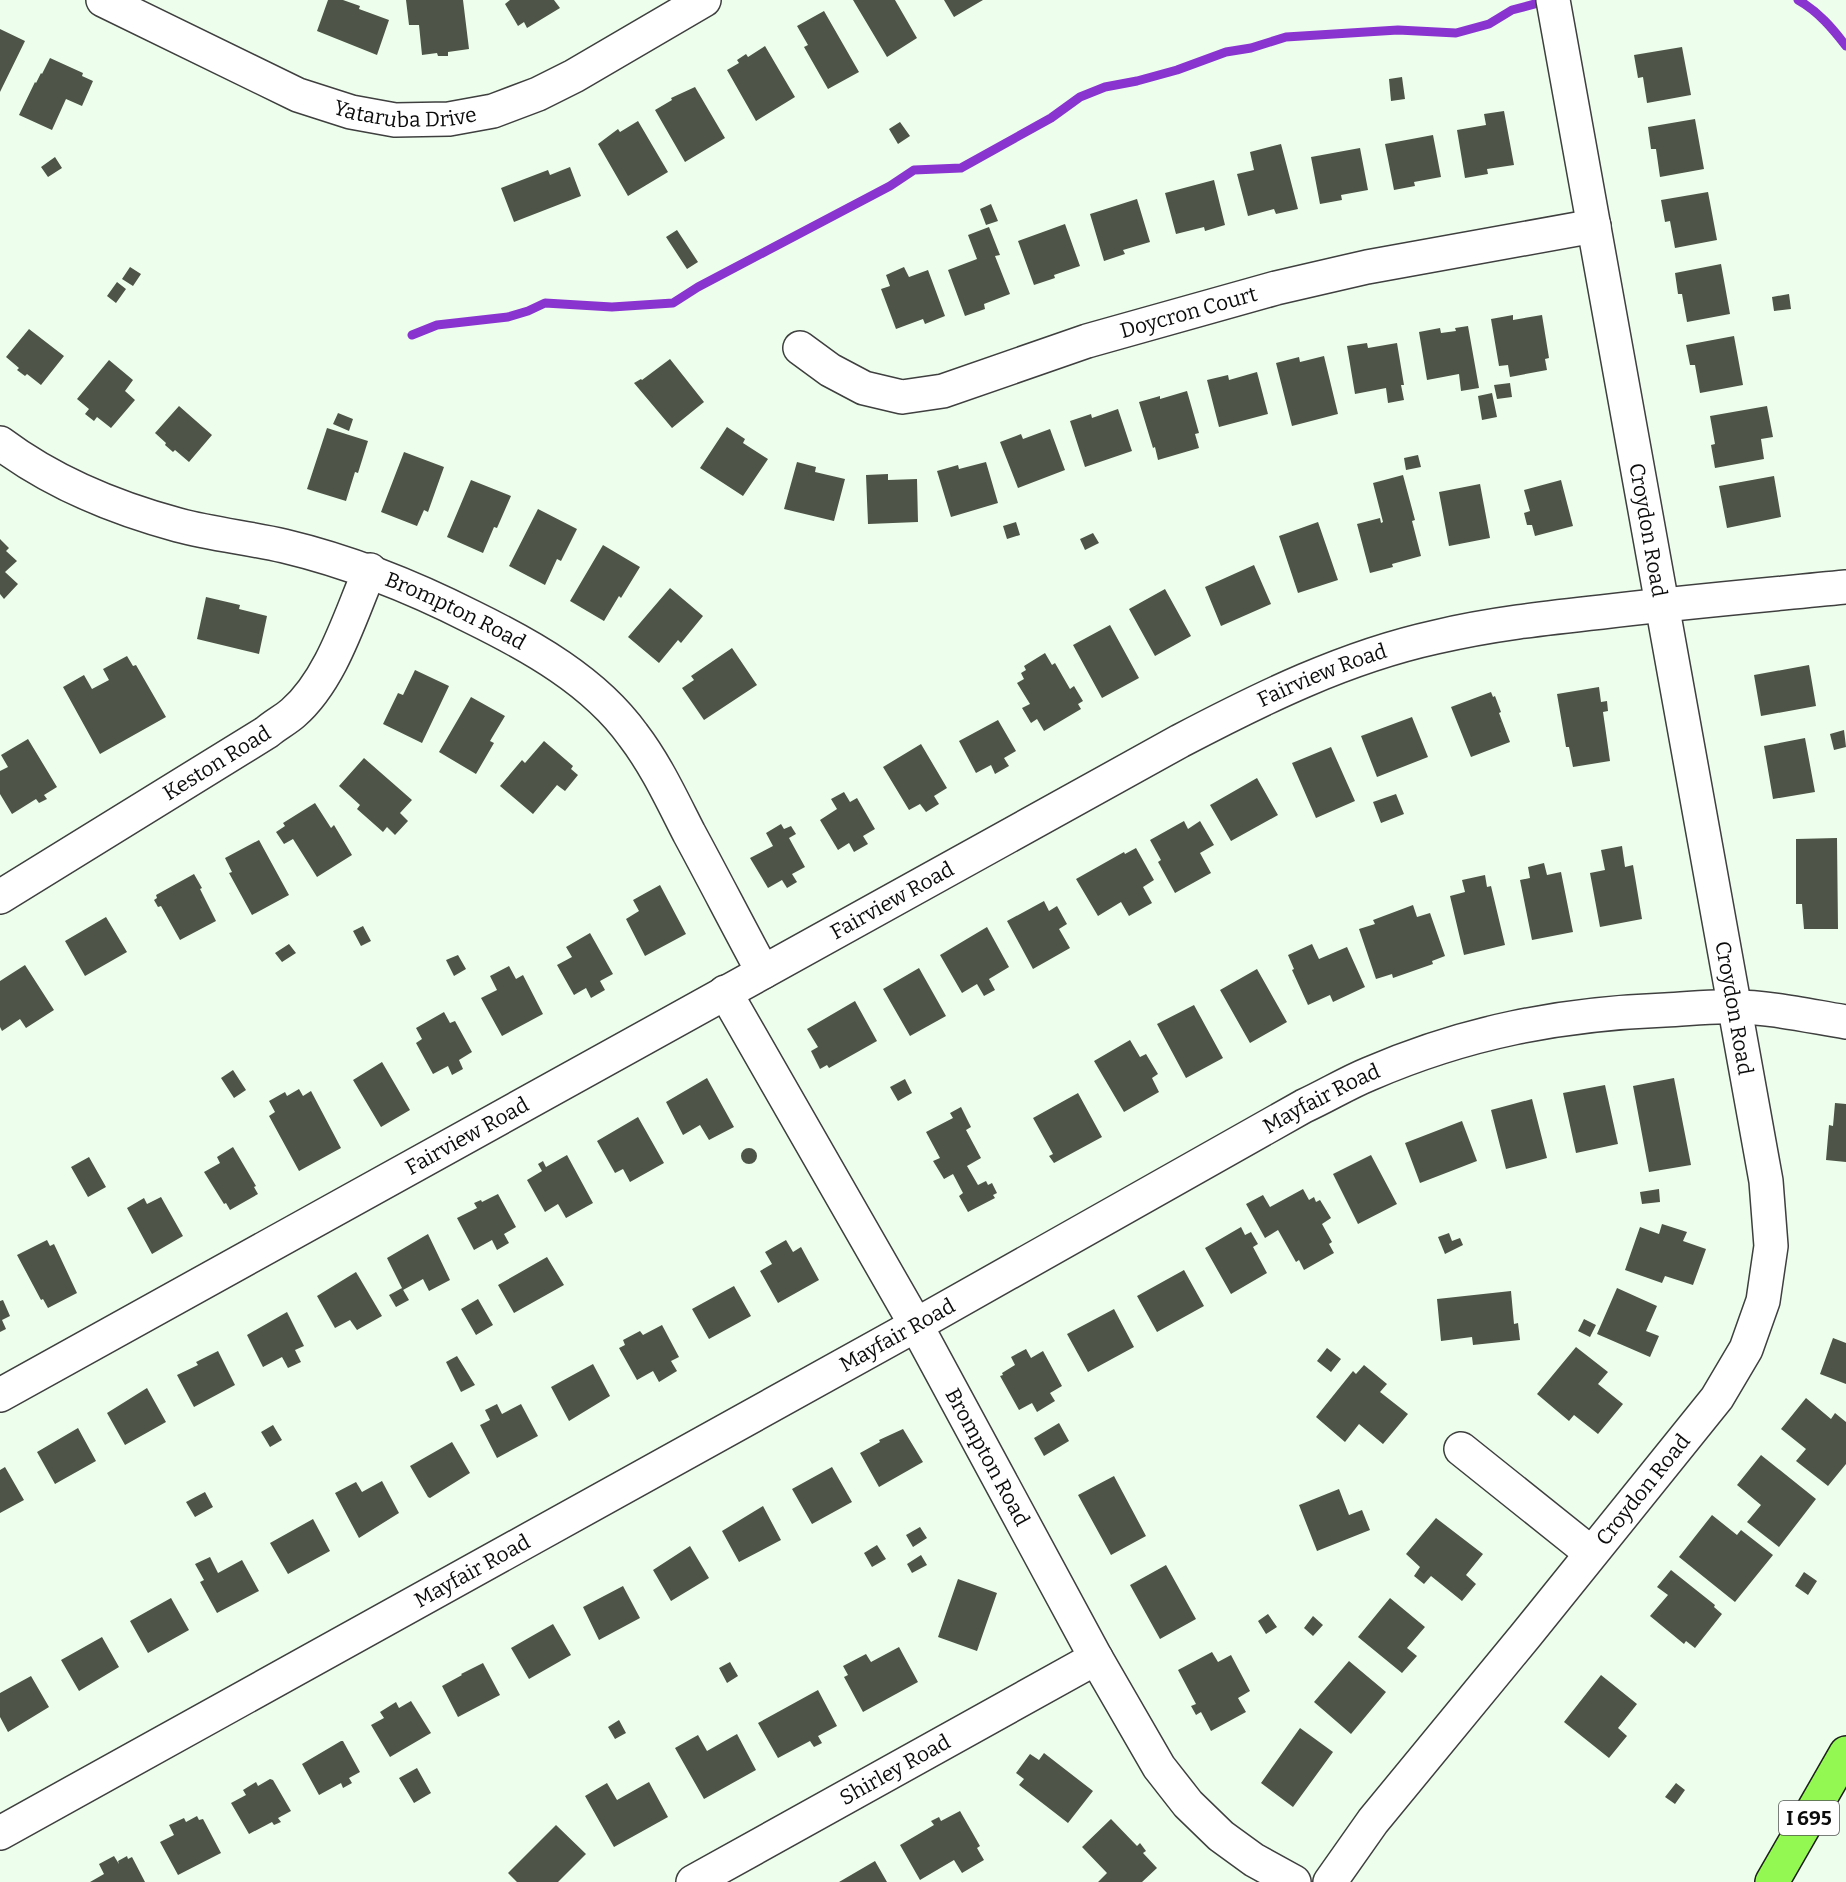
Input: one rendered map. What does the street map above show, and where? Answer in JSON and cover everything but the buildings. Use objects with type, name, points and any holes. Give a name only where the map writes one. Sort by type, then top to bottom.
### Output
[{"type":"highway","name":"I 695","points":[[1772,1882],[1846,1753]]},
{"type":"street","name":"Yataruba Drive","points":[[103,0],[298,95],[351,112],[395,120],[449,119],[493,111],[537,94],[574,76],[704,0]]},
{"type":"street","name":"Croydon Road","points":[[1330,1882],[1373,1821],[1717,1398],[1746,1349],[1763,1301],[1771,1246],[1766,1181],[1555,11]]},
{"type":"street","name":"Doycron Court","points":[[800,348],[831,370],[864,388],[902,397],[943,391],[1087,341],[1276,288],[1367,267],[1594,226]]},
{"type":"street","name":"Brompton Road","points":[[0,443],[26,462],[76,487],[126,508],[179,525],[315,553],[370,570],[436,599],[506,634],[564,669],[601,698],[632,734],[655,768],[763,972]]},
{"type":"street","name":"Keston Road","points":[[0,897],[267,732],[294,712],[317,685],[332,659],[370,570]]},
{"type":"street","name":"Fairview Road","points":[[0,1395],[1180,741],[1262,698],[1311,676],[1434,637],[1514,622],[1846,587]]},
{"type":"street","name":"Brompton Road","points":[[725,992],[916,1325],[1096,1658],[1159,1767],[1188,1804],[1221,1836],[1246,1854],[1294,1882]]},
{"type":"street","name":"Mayfair Road","points":[[0,1833],[916,1325],[1304,1106],[1369,1074],[1428,1051],[1468,1039],[1539,1021],[1610,1012],[1734,1006],[1846,1022]]},
{"type":"street","points":[[1461,1449],[1591,1552]]},
{"type":"street","name":"Shirley Road","points":[[693,1882],[1096,1658]]},
{"type":"waterway","points":[[1798,0],[1819,15],[1846,46]]},
{"type":"waterway","points":[[412,335],[437,325],[508,317],[545,303],[612,307],[673,303],[698,287],[890,186],[914,170],[961,168],[1051,118],[1080,97],[1105,87],[1177,70],[1226,52],[1251,48],[1286,37],[1398,30],[1456,33],[1489,24],[1512,10],[1546,1]]}]
